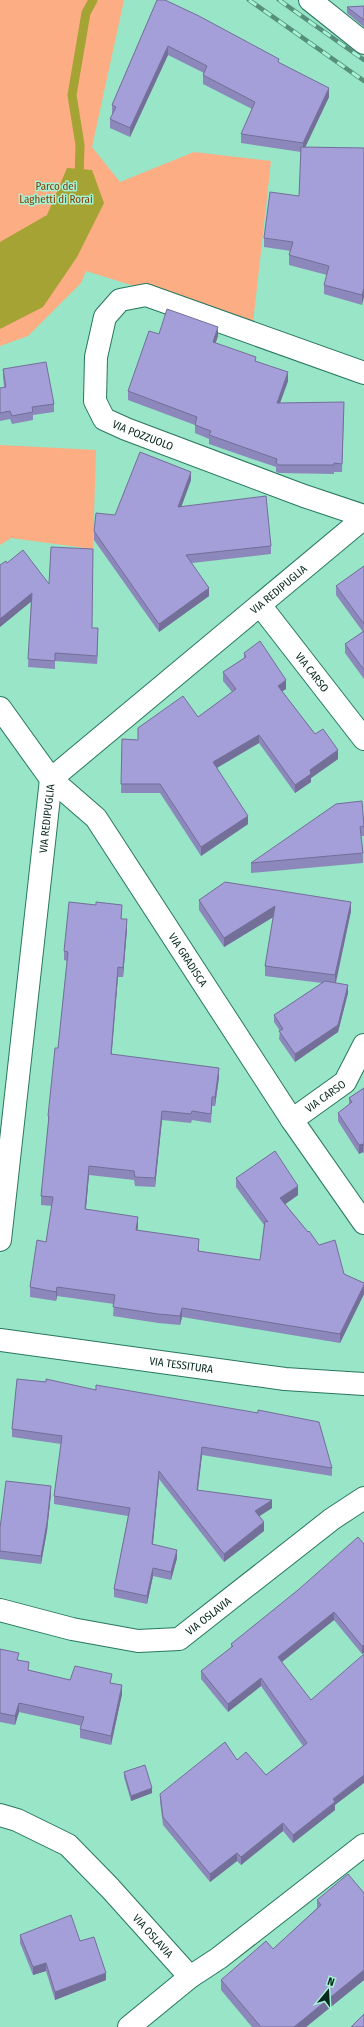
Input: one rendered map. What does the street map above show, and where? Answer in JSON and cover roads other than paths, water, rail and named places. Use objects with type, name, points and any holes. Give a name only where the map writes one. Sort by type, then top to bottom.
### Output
[{"type":"street","points":[[310,0],[364,43]]},
{"type":"street","name":"VIA POZZUOLO","points":[[364,373],[146,295],[120,300],[105,318],[96,357],[95,401],[104,419],[126,429],[364,517]]},
{"type":"street","name":"VIA REDIPUGLIA","points":[[0,1240],[51,779],[364,517]]},
{"type":"street","name":"VIA CARSO","points":[[260,605],[364,739]]},
{"type":"street","name":"VIA GRADISCA","points":[[0,708],[51,779],[96,818],[292,1120],[364,1223]]},
{"type":"street","name":"VIA CARSO","points":[[292,1120],[345,1082],[364,1045]]},
{"type":"street","name":"VIA TESSITURA","points":[[0,1340],[285,1379],[364,1384]]},
{"type":"street","name":"VIA OSLAVIA","points":[[0,1610],[72,1629],[138,1641],[179,1639],[332,1519],[364,1498]]},
{"type":"street","name":"VIA OSLAVIA","points":[[0,1816],[18,1820],[68,1845],[110,1888],[190,1977]]},
{"type":"street","points":[[129,2027],[190,1977],[219,1958],[364,1845]]},
{"type":"waterway","points":[[79,181],[80,145],[72,95],[86,13],[93,0]]},
{"type":"railway","points":[[249,0],[364,81]]},
{"type":"railway","points":[[279,0],[364,60]]},
{"type":"park label","name":"Parco dei Laghetti di Rorai","points":[[56,192]]}]
